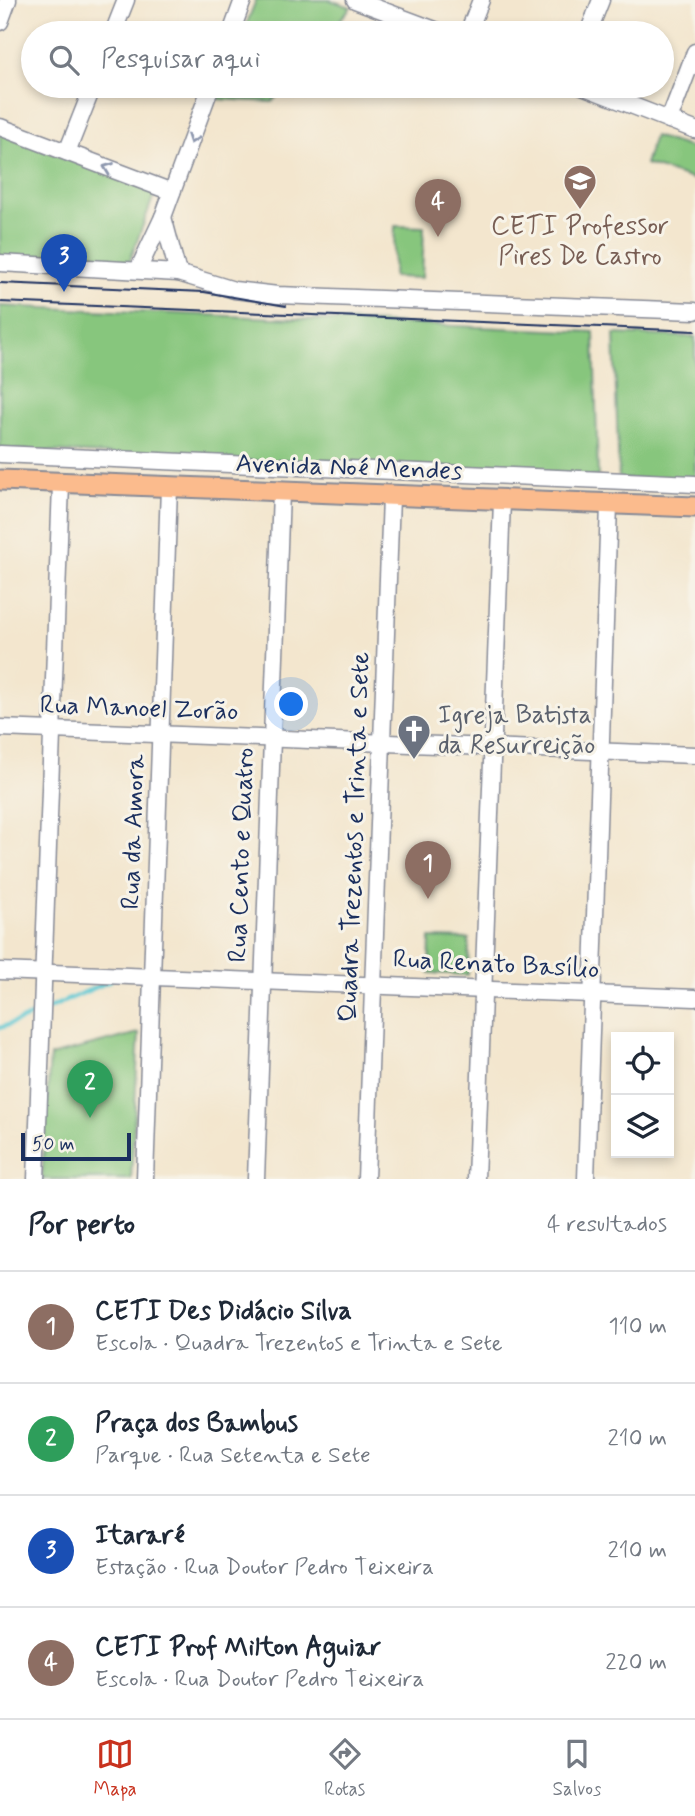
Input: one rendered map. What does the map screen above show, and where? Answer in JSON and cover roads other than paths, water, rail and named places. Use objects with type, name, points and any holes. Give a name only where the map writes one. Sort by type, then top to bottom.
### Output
[{"type":"main road","name":"Avenida Noé Mendes","points":[[0,480],[695,507]]},
{"type":"street","points":[[0,22],[8,0]]},
{"type":"street","points":[[118,21],[126,0]]},
{"type":"street","points":[[235,21],[243,0]]},
{"type":"street","points":[[473,21],[481,0]]},
{"type":"street","points":[[593,21],[601,0]]},
{"type":"street","points":[[362,1],[413,21]]},
{"type":"street","points":[[669,120],[695,52]]},
{"type":"street","points":[[67,152],[88,98]]},
{"type":"street","points":[[138,270],[163,217],[207,98]]},
{"type":"street","points":[[613,98],[695,130]]},
{"type":"street","points":[[0,127],[172,192]]},
{"type":"street","points":[[163,217],[178,272]]},
{"type":"street","points":[[0,263],[178,272],[234,290],[278,295],[695,311]]},
{"type":"street","points":[[0,454],[695,484]]},
{"type":"street","points":[[36,1179],[61,484]]},
{"type":"street","name":"Rua da Amora","points":[[145,1179],[169,487]]},
{"type":"street","name":"Rua Cento e Quatro","points":[[256,1179],[281,492]]},
{"type":"street","name":"Quadra Trezentos e Trinta e Sete","points":[[366,1179],[391,497]]},
{"type":"street","points":[[476,1179],[502,501]]},
{"type":"street","points":[[586,1179],[609,505]]},
{"type":"street","name":"Rua Manoel Zorão","points":[[0,728],[695,754]]},
{"type":"street","name":"Rua Renato Basílio","points":[[0,971],[695,998]]},
{"type":"waterway","points":[[45,1010],[110,981]]},
{"type":"waterway","points":[[0,1028],[37,1014]]},
{"type":"tram line","points":[[0,283],[204,292],[286,306]]},
{"type":"tram line","points":[[0,302],[695,331]]},
{"type":"place","name":"CETI Professor Pires De Castro","points":[[580,211]]},
{"type":"place","name":"CETI Prof Milton Aguiar","points":[[438,237]]},
{"type":"place","name":"Itararé","points":[[64,292]]},
{"type":"place","name":"Igreja Batista da Resurreição","points":[[414,761]]},
{"type":"place","name":"CETI Des Didácio Silva","points":[[428,899]]},
{"type":"place","name":"Praça dos Bambus","points":[[90,1118]]}]
